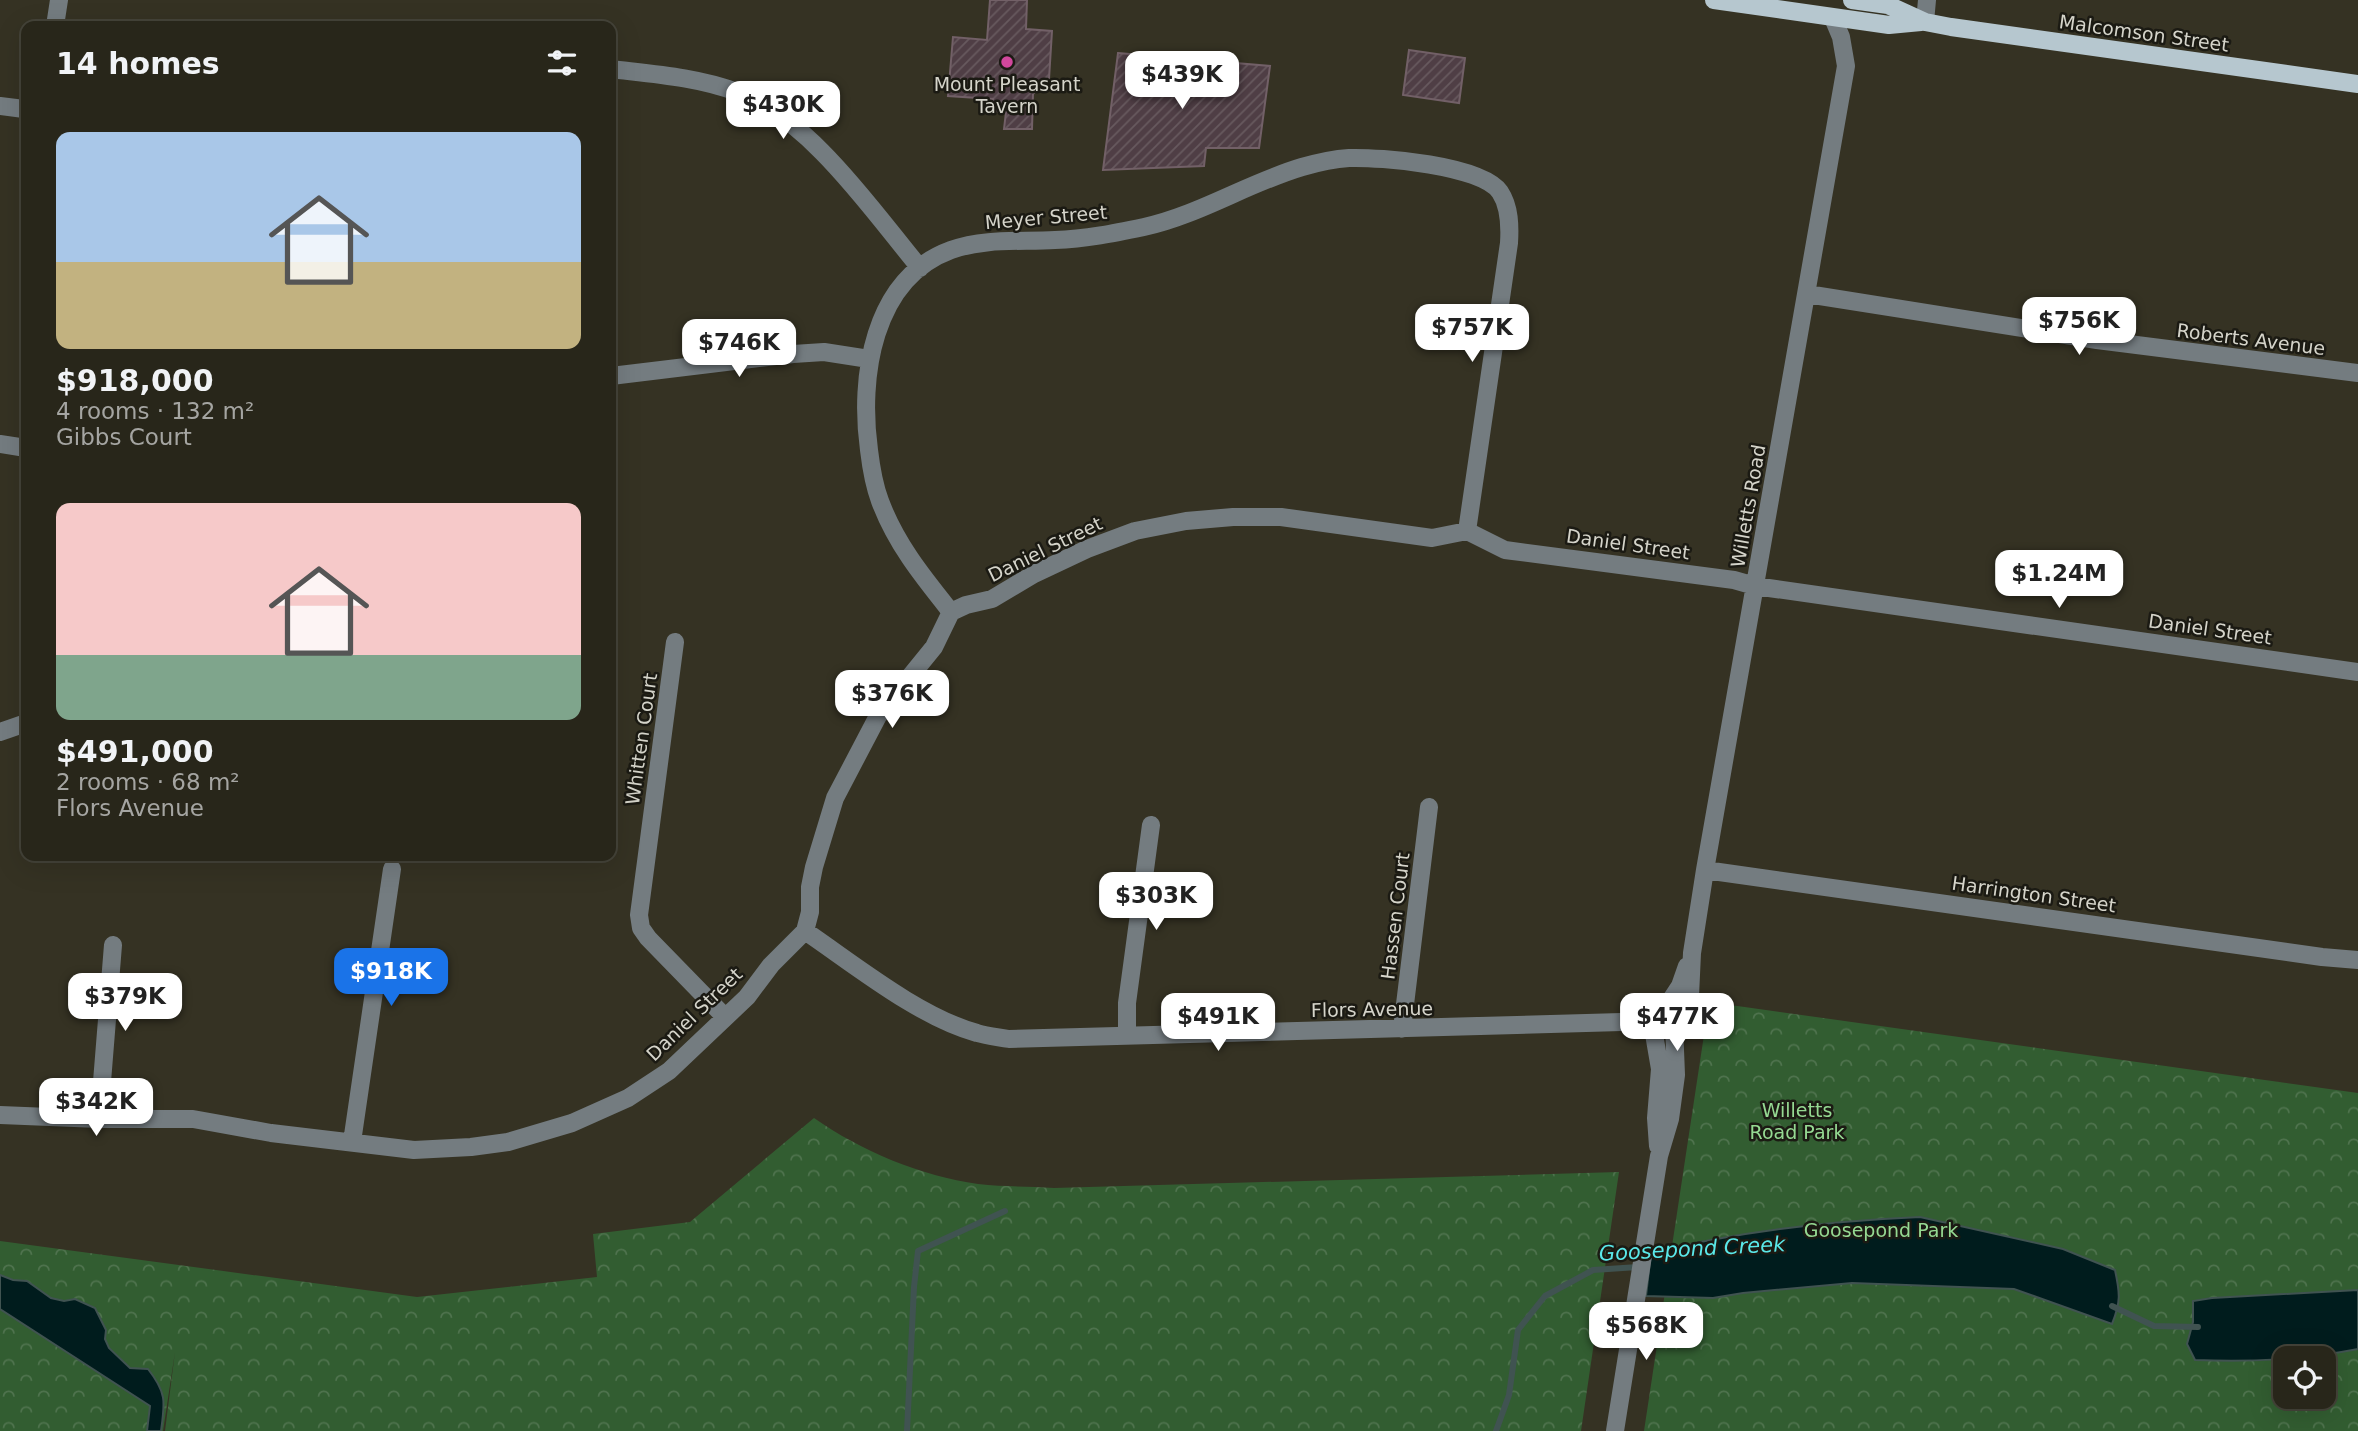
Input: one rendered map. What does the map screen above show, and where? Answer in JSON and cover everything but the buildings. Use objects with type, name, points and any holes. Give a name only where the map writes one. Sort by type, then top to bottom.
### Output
[{"type":"main road","name":"Malcomson Street","points":[[1714,0],[1889,25],[1925,22],[2358,84]]},
{"type":"main road","name":"Malcomson Street","points":[[1852,0],[1888,5],[1925,22]]},
{"type":"street","points":[[56,21],[59,0]]},
{"type":"street","points":[[1925,22],[1927,0]]},
{"type":"street","name":"Willetts Road","points":[[1665,1023],[1692,953],[1846,66],[1833,18]]},
{"type":"street","points":[[616,70],[708,83],[739,93],[791,122],[824,153],[920,268]]},
{"type":"street","points":[[0,106],[21,108]]},
{"type":"street","name":"Meyer Street","points":[[951,612],[906,555],[891,529],[878,498],[866,428],[869,359],[877,332],[890,303],[920,268],[950,251],[989,241],[1097,237],[1165,222],[1302,167],[1347,158],[1388,159],[1476,175],[1490,182],[1500,192],[1509,217],[1510,230],[1467,531]]},
{"type":"street","name":"Roberts Avenue","points":[[1807,295],[2097,340],[2358,373]]},
{"type":"street","points":[[616,375],[803,353],[824,352],[869,359]]},
{"type":"street","points":[[0,444],[21,447]]},
{"type":"street","name":"Daniel Street","points":[[951,612],[992,599],[1034,574],[1087,549],[1135,531],[1186,521],[1281,517],[1432,538],[1467,531],[1505,550],[1734,580],[1755,586],[2358,672]]},
{"type":"street","points":[[805,932],[814,867],[835,798],[878,716],[934,647],[951,612]]},
{"type":"street","name":"Whitten Court","points":[[675,642],[639,915],[641,928],[648,939],[725,1017]]},
{"type":"street","points":[[0,732],[21,725]]},
{"type":"street","name":"Hassen Court","points":[[1402,1030],[1429,807]]},
{"type":"street","points":[[1128,1036],[1127,1003],[1151,825]]},
{"type":"street","points":[[352,1142],[392,869]]},
{"type":"street","name":"Harrington Street","points":[[1705,870],[2358,960]]},
{"type":"street","name":"Daniel Street","points":[[0,1115],[193,1119],[271,1133],[414,1150],[508,1142],[572,1123],[628,1098],[669,1071],[747,997],[771,965],[805,932]]},
{"type":"street","name":"Flors Avenue","points":[[805,932],[940,1019],[976,1033],[1009,1039],[1665,1023]]},
{"type":"street","points":[[99,1119],[113,944]]},
{"type":"street","points":[[1615,1431],[1659,1156],[1656,1118],[1660,1069],[1654,1034],[1665,1023]]},
{"type":"green space","name":"Goosepond Park","points":[[1709,1002],[2358,1093],[2358,1431],[1644,1431]]},
{"type":"green space","points":[[814,1118],[851,1141],[913,1168],[957,1180],[997,1186],[1054,1188],[1619,1172],[1581,1431],[165,1431],[175,1352],[163,1431],[0,1431],[0,1241],[417,1297],[597,1277],[593,1234],[690,1222]]},
{"type":"water","points":[[1920,1217],[2063,1249],[2115,1270],[2119,1297],[2112,1324],[2014,1289],[1852,1283],[1713,1298],[1646,1296],[1651,1253],[1785,1228]]},
{"type":"water","points":[[0,1275],[27,1281],[51,1298],[64,1301],[75,1299],[95,1308],[106,1330],[105,1339],[109,1348],[130,1368],[148,1369],[159,1385],[164,1405],[161,1431],[147,1431],[150,1406],[0,1309]]},
{"type":"water","points":[[2358,1290],[2358,1349],[2336,1353],[2336,1346],[2273,1346],[2273,1359],[2195,1360],[2187,1344],[2193,1322],[2193,1301]]},
{"type":"waterway","points":[[907,1431],[918,1251],[1005,1211]]},
{"type":"waterway","name":"Goosepond Creek","points":[[1496,1431],[1509,1395],[1518,1330],[1545,1296],[1593,1270],[1638,1267]]},
{"type":"waterway","name":"Goosepond Creek","points":[[2112,1306],[2154,1326],[2198,1327]]},
{"type":"place","name":"Mount Pleasant Tavern","points":[[1007,62]]},
{"type":"park label","name":"Willetts Road Park","points":[[1797,1121]]}]
